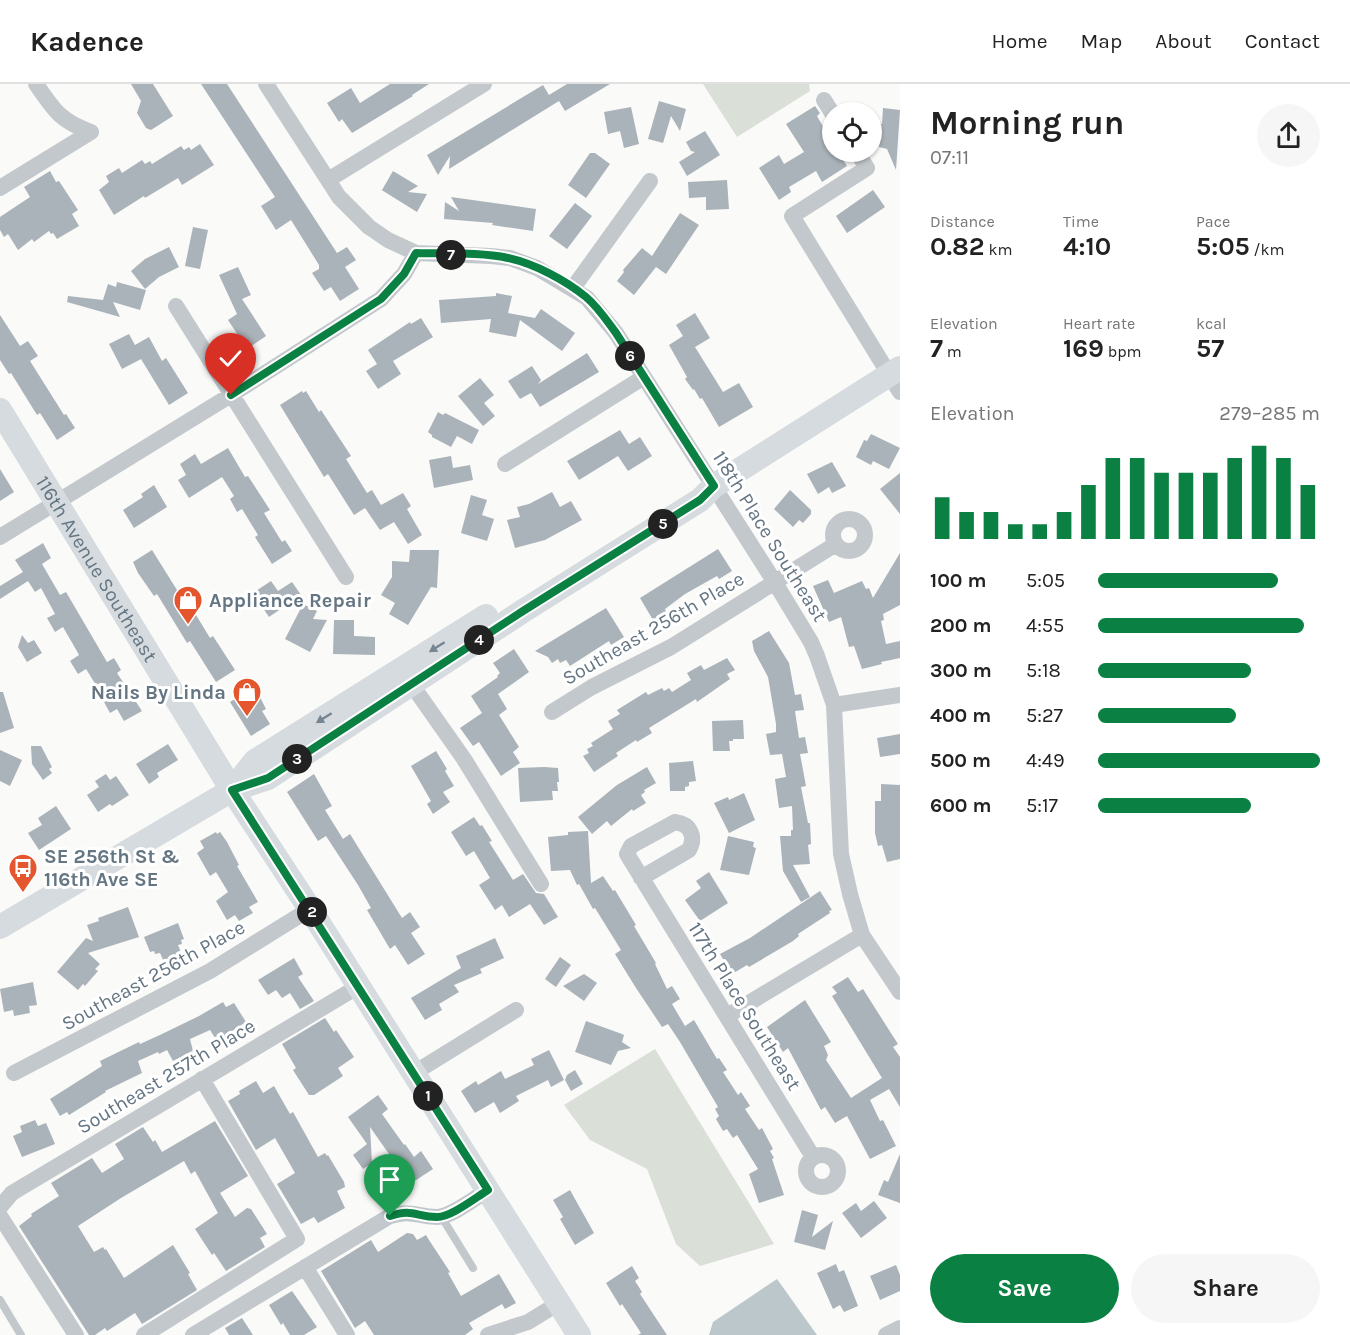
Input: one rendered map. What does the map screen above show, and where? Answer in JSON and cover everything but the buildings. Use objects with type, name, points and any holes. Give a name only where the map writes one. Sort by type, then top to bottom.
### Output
[{"type":"main road","points":[[2,922],[232,790],[268,778],[523,611],[700,500],[714,486],[896,378]]},
{"type":"main road","name":"116th Avenue Southeast","points":[[0,410],[232,790],[310,909],[579,1335]]},
{"type":"main road","points":[[232,790],[255,761],[690,490],[714,486]]},
{"type":"street","points":[[0,188],[91,132],[71,125],[54,111],[36,84]]},
{"type":"street","points":[[0,537],[231,395],[381,299],[404,274],[416,253],[388,240],[353,213],[328,180],[266,84]]},
{"type":"street","points":[[328,180],[484,84]]},
{"type":"street","points":[[863,162],[867,168],[792,216],[896,378]]},
{"type":"street","points":[[573,288],[650,181]]},
{"type":"street","name":"118th Place Southeast","points":[[416,253],[510,258],[537,268],[587,298],[600,312],[644,377],[811,642],[834,705],[841,854],[862,935],[900,992]]},
{"type":"street","points":[[176,306],[346,577]]},
{"type":"street","points":[[505,464],[644,377]]},
{"type":"street","name":"Southeast 256th Place","points":[[552,712],[592,687],[671,647],[836,544]]},
{"type":"street","points":[[412,685],[464,759],[541,884]]},
{"type":"street","points":[[834,705],[900,695]]},
{"type":"street","name":"117th Place Southeast","points":[[641,878],[813,1157]]},
{"type":"street","name":"Southeast 256th Place","points":[[14,1073],[210,971],[310,909]]},
{"type":"street","points":[[727,1016],[862,935]]},
{"type":"street","name":"Southeast 257th Place","points":[[0,1207],[12,1193],[359,986]]},
{"type":"street","points":[[414,1073],[516,1010]]},
{"type":"street","points":[[144,1335],[297,1239],[202,1079]]},
{"type":"street","points":[[193,1335],[390,1216],[408,1212],[441,1216],[488,1190]]},
{"type":"street","points":[[0,1216],[76,1335]]},
{"type":"street","points":[[305,1267],[347,1335]]},
{"type":"street","points":[[488,1335],[528,1322],[559,1303]]},
{"type":"street","points":[[886,1335],[900,1328]]},
{"type":"lane","points":[[441,1216],[473,1268]]},
{"type":"lane","points":[[0,1300],[21,1335]]},
{"type":"shaded area","points":[[703,84],[809,84],[810,91],[737,137]]},
{"type":"shaded area","points":[[655,1049],[774,1244],[700,1266],[676,1244],[647,1169],[590,1140],[564,1105]]},
{"type":"shaded area","points":[[777,1279],[817,1335],[709,1335],[713,1322]]},
{"type":"place","name":"Appliance Repair","points":[[188,626]]},
{"type":"place","name":"Nails By Linda","points":[[247,718]]},
{"type":"place","name":"SE 256th St & 116th Ave SE","points":[[23,894]]},
{"type":"route","points":[[231,395],[381,299],[404,274],[416,253],[510,258],[537,268],[573,288],[587,298],[600,312],[616,333],[714,486],[700,500],[523,611],[268,778],[232,790],[488,1190],[450,1213],[438,1217],[416,1212],[390,1216]]}]
